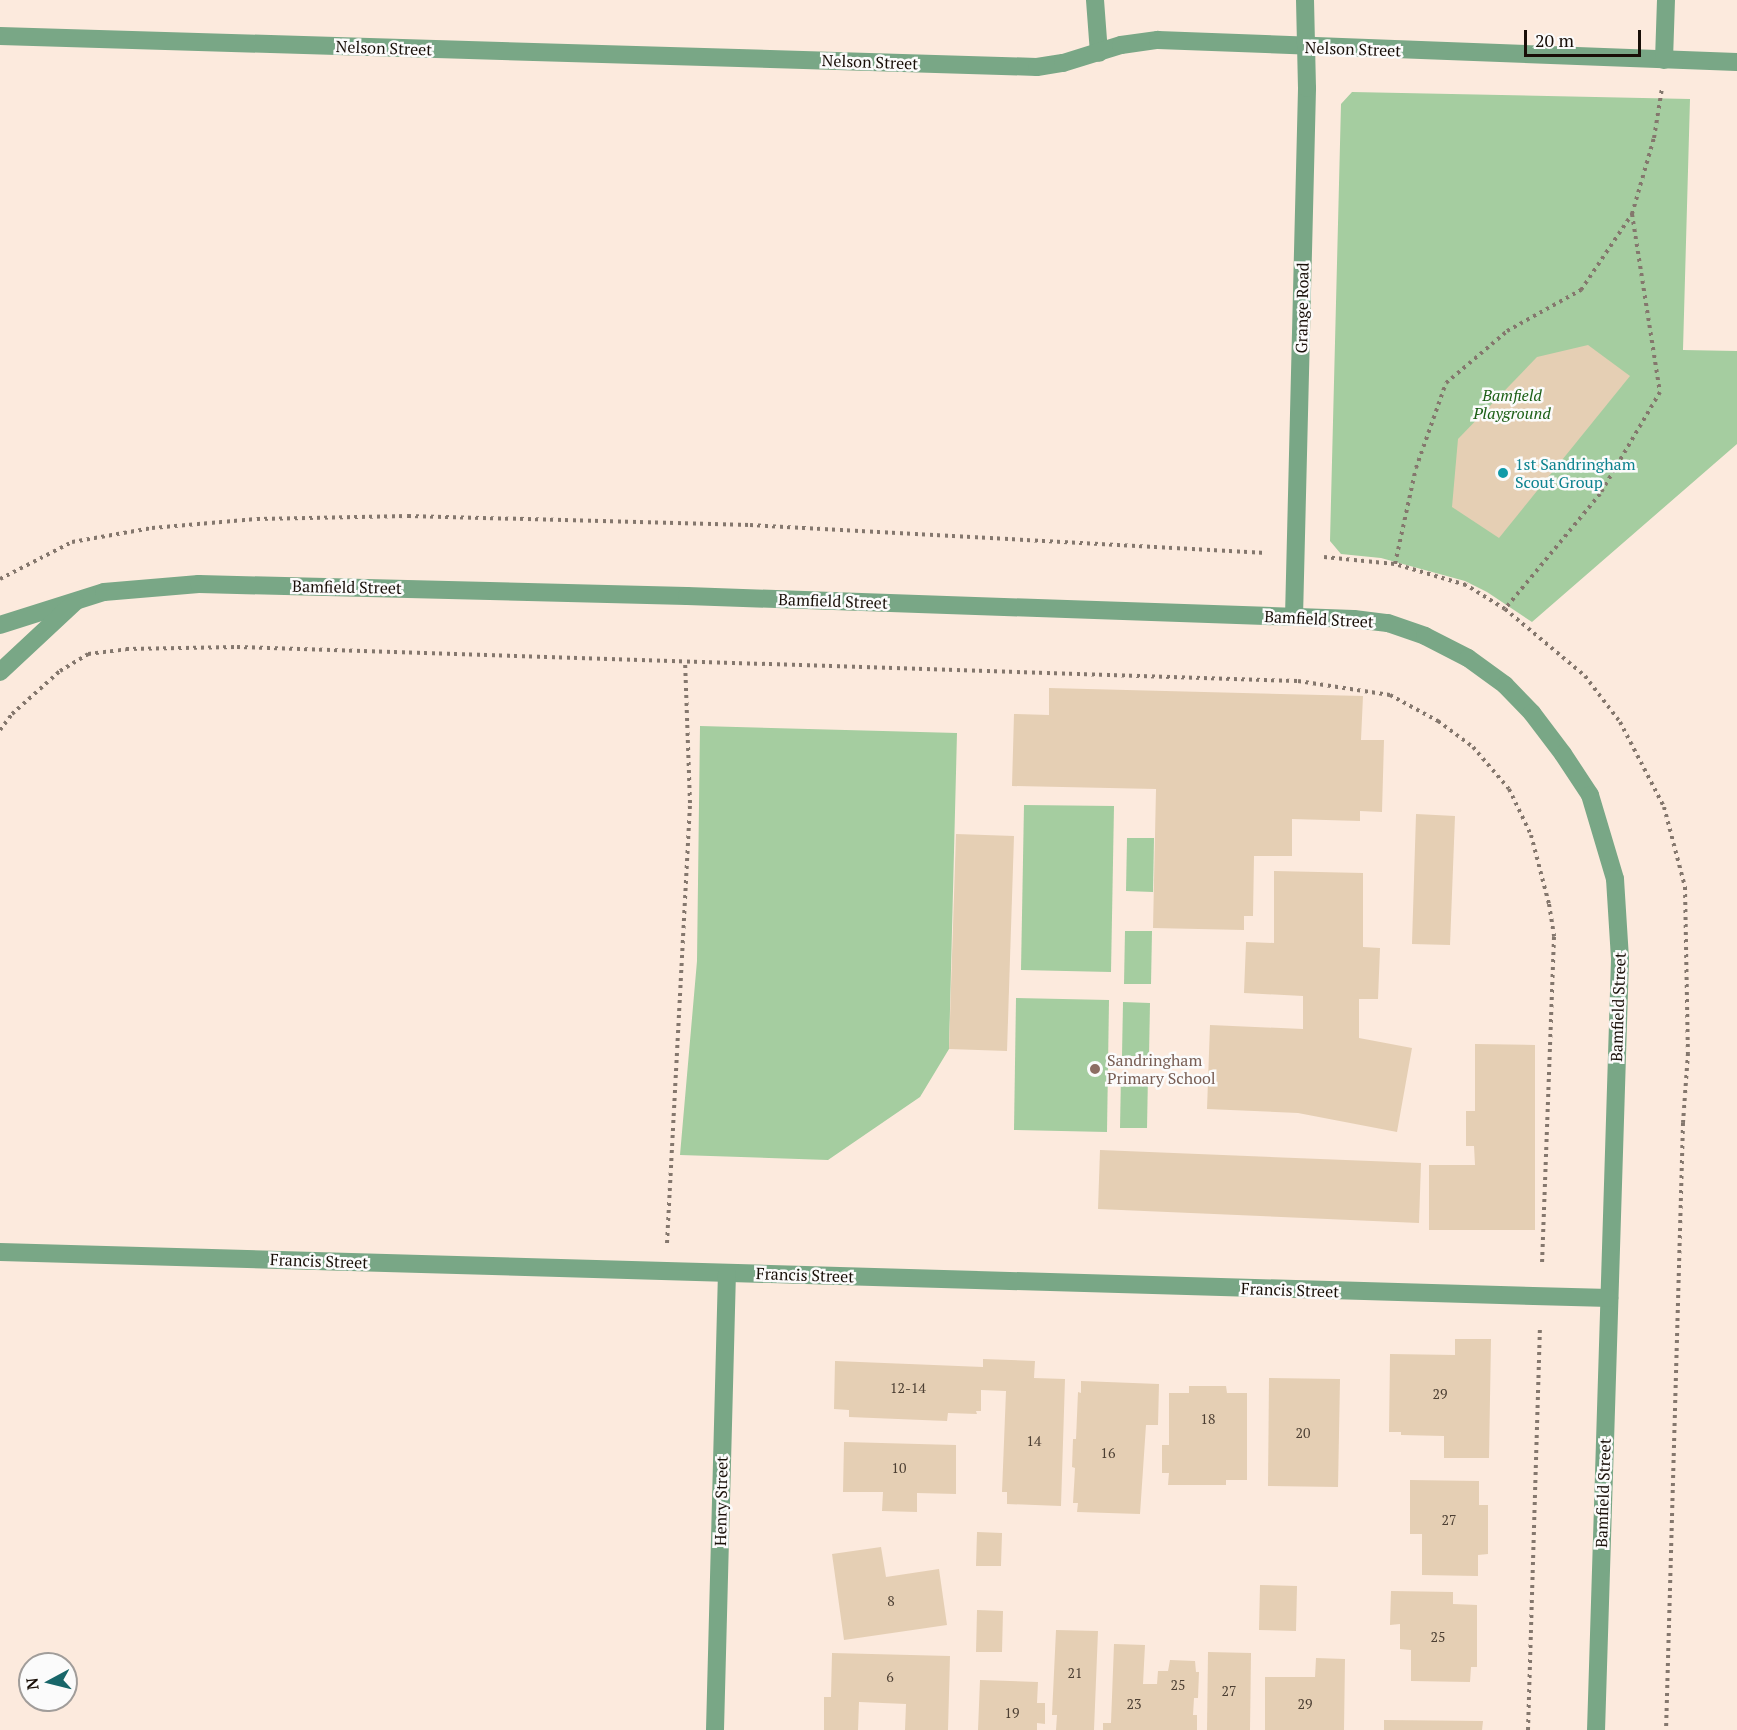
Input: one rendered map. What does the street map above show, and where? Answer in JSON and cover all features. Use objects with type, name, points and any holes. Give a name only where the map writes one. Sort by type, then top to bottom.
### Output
[{"type":"street","points":[[1095,0],[1099,53]]},
{"type":"street","name":"Grange Road","points":[[1294,617],[1307,47],[1305,0]]},
{"type":"street","points":[[1664,60],[1666,0]]},
{"type":"street","name":"Nelson Street","points":[[0,36],[1037,67],[1050,66],[1121,45],[1158,40],[1737,62]]},
{"type":"street","name":"Bamfield Street","points":[[0,625],[76,601],[129,588],[199,584],[687,596],[1294,617],[1389,623],[1425,636],[1467,658],[1505,686],[1532,713],[1590,795],[1615,879],[1619,917],[1596,1730]]},
{"type":"street","name":"Bamfield Street","points":[[0,672],[76,601]]},
{"type":"street","name":"Francis Street","points":[[0,1252],[1609,1298]]},
{"type":"street","name":"Henry Street","points":[[715,1730],[727,1273]]},
{"type":"path","points":[[1395,564],[1416,468],[1446,383],[1507,331],[1581,290],[1632,214],[1654,138],[1664,60]]},
{"type":"path","points":[[0,579],[72,543],[152,528],[257,519],[408,516],[750,525],[1295,555],[1395,564],[1466,585],[1505,609]]},
{"type":"path","points":[[0,730],[12,714],[60,671],[88,654],[126,649],[237,647],[1298,681],[1390,695],[1438,721],[1473,747],[1509,789],[1531,835],[1549,904],[1554,937],[1528,1730]]},
{"type":"path","points":[[666,1271],[691,794],[685,662]]},
{"type":"green space","name":"Bamfield Playground","points":[[1352,92],[1690,99],[1683,350],[1737,351],[1737,444],[1532,622],[1487,592],[1465,581],[1381,558],[1341,554],[1330,541],[1341,104]]},
{"type":"green space","points":[[700,726],[957,733],[949,1049],[920,1097],[828,1160],[680,1155],[697,961]]},
{"type":"green space","points":[[1024,805],[1114,806],[1111,972],[1021,970]]},
{"type":"green space","points":[[1127,838],[1154,838],[1153,892],[1126,891]]},
{"type":"green space","points":[[1125,931],[1152,931],[1151,984],[1124,984]]},
{"type":"green space","points":[[1016,998],[1109,1000],[1107,1132],[1014,1130]]},
{"type":"green space","points":[[1123,1002],[1150,1003],[1149,1056],[1122,1056]]},
{"type":"green space","points":[[1121,1075],[1148,1075],[1147,1128],[1120,1128]]},
{"type":"building","name":"1st Sandringham Scout Group","points":[[1588,345],[1630,376],[1499,538],[1452,507],[1458,439],[1537,357]]},
{"type":"building","points":[[1049,688],[1363,696],[1361,740],[1384,740],[1382,812],[1360,811],[1360,821],[1292,819],[1292,856],[1254,856],[1253,916],[1244,916],[1244,930],[1153,928],[1156,789],[1012,786],[1014,714],[1049,715]]},
{"type":"building","points":[[1416,814],[1455,816],[1450,945],[1412,944]]},
{"type":"building","points":[[956,834],[1014,836],[1007,1051],[949,1049]]},
{"type":"building","points":[[1274,871],[1363,873],[1363,947],[1380,948],[1378,999],[1359,999],[1359,1038],[1412,1048],[1397,1132],[1298,1113],[1207,1109],[1210,1025],[1303,1029],[1303,996],[1244,993],[1246,942],[1274,943]]},
{"type":"building","points":[[1475,1044],[1535,1045],[1535,1230],[1429,1230],[1429,1165],[1475,1165],[1474,1146],[1466,1146],[1466,1111],[1475,1111]]},
{"type":"building","points":[[1100,1150],[1421,1163],[1419,1223],[1098,1209]]},
{"type":"building","points":[[1455,1339],[1491,1339],[1489,1458],[1444,1458],[1444,1436],[1401,1435],[1401,1432],[1389,1432],[1390,1354],[1455,1355]]},
{"type":"building","points":[[983,1359],[1035,1361],[1034,1378],[1065,1379],[1061,1506],[1007,1504],[1007,1492],[1002,1492],[1006,1391],[981,1390],[981,1411],[976,1411],[977,1414],[948,1413],[947,1421],[849,1417],[849,1410],[834,1409],[835,1361],[983,1367]]},
{"type":"building","points":[[1269,1378],[1340,1379],[1338,1487],[1268,1486]]},
{"type":"building","points":[[1081,1381],[1159,1384],[1158,1425],[1146,1425],[1140,1514],[1077,1512],[1078,1503],[1073,1503],[1075,1468],[1072,1467],[1073,1439],[1076,1439],[1078,1392],[1081,1393]]},
{"type":"building","points":[[1189,1386],[1226,1386],[1227,1393],[1247,1393],[1247,1480],[1226,1480],[1226,1485],[1168,1485],[1169,1473],[1162,1473],[1162,1445],[1169,1445],[1169,1393],[1189,1393]]},
{"type":"building","points":[[844,1442],[956,1445],[956,1494],[917,1493],[917,1512],[882,1511],[883,1492],[843,1492]]},
{"type":"building","points":[[1410,1480],[1479,1481],[1479,1505],[1488,1505],[1488,1554],[1478,1555],[1478,1576],[1422,1575],[1422,1534],[1410,1534]]},
{"type":"building","points":[[977,1532],[1002,1533],[1001,1566],[976,1566]]},
{"type":"building","points":[[881,1547],[886,1577],[939,1569],[947,1625],[844,1640],[832,1554]]},
{"type":"building","points":[[1260,1585],[1297,1586],[1296,1631],[1259,1630]]},
{"type":"building","points":[[1391,1591],[1453,1592],[1453,1604],[1477,1605],[1477,1667],[1471,1667],[1470,1682],[1411,1681],[1411,1650],[1400,1649],[1400,1624],[1390,1625]]},
{"type":"building","points":[[977,1610],[1003,1611],[1002,1652],[976,1652]]},
{"type":"building","points":[[1056,1630],[1098,1631],[1094,1730],[1056,1730],[1057,1715],[1052,1715]]},
{"type":"building","points":[[1114,1644],[1145,1645],[1143,1684],[1157,1684],[1158,1671],[1168,1671],[1170,1660],[1195,1661],[1196,1672],[1199,1672],[1198,1698],[1194,1698],[1193,1715],[1197,1715],[1197,1730],[1103,1730],[1103,1723],[1111,1723]]},
{"type":"building","points":[[1208,1652],[1251,1653],[1250,1730],[1207,1730]]},
{"type":"building","points":[[832,1653],[950,1656],[948,1730],[905,1730],[906,1704],[859,1702],[858,1730],[824,1730],[824,1697],[831,1697]]},
{"type":"building","points":[[1316,1658],[1345,1659],[1344,1730],[1265,1730],[1265,1677],[1315,1677]]},
{"type":"building","points":[[980,1680],[1038,1682],[1037,1703],[1045,1703],[1045,1724],[1037,1723],[1037,1730],[978,1730]]},
{"type":"building","points":[[1384,1720],[1483,1721],[1482,1730],[1384,1730]]},
{"type":"place","name":"1st Sandringham Scout Group","points":[[1503,473]]},
{"type":"place","name":"Sandringham Primary School","points":[[1095,1069]]}]
